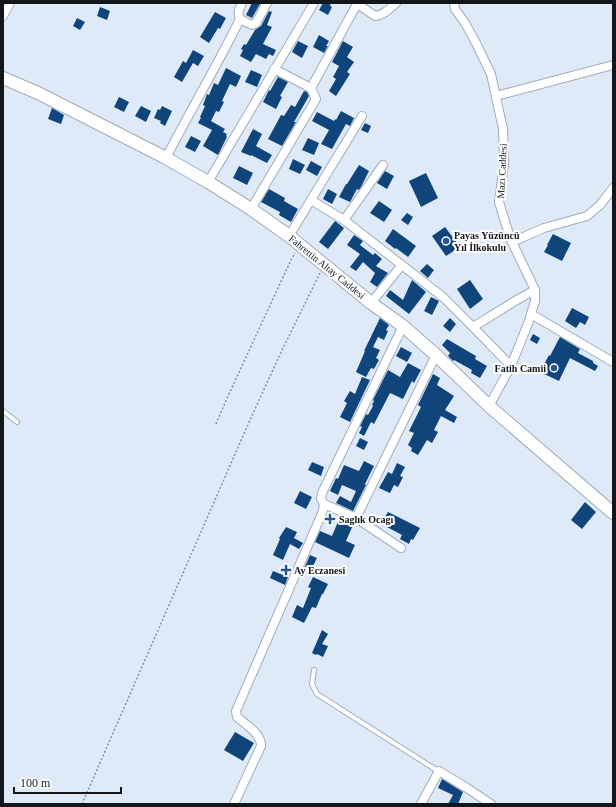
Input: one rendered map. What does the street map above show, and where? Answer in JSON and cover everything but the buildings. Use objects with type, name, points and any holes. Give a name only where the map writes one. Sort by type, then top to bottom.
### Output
[{"type":"street","points":[[3,16],[10,3]]},
{"type":"street","points":[[166,158],[199,95],[222,56],[240,19],[238,14],[242,3]]},
{"type":"street","points":[[240,19],[252,25],[256,23],[267,3]]},
{"type":"street","points":[[208,182],[314,3]]},
{"type":"street","points":[[310,88],[357,3],[375,16],[386,12],[396,3]]},
{"type":"street","name":"Mazı Caddesi","points":[[454,3],[455,9],[465,23],[491,74],[503,129],[504,164],[499,202],[512,242],[535,290]]},
{"type":"street","points":[[496,96],[613,65]]},
{"type":"street","points":[[251,209],[316,99],[310,88],[274,70]]},
{"type":"street","name":"Fahrettin Altay Caddesi","points":[[3,78],[38,93],[166,158],[251,209],[289,236],[371,303],[403,326],[436,355],[489,406],[613,512]]},
{"type":"street","points":[[289,236],[362,116]]},
{"type":"street","points":[[344,220],[383,165]]},
{"type":"street","points":[[512,242],[544,228],[587,216],[600,205],[613,188]]},
{"type":"street","points":[[311,200],[344,220],[401,266],[443,297],[511,366]]},
{"type":"street","points":[[371,303],[401,266]]},
{"type":"street","points":[[473,327],[535,290]]},
{"type":"street","points":[[489,406],[511,366],[532,314],[535,301],[535,290]]},
{"type":"street","points":[[532,314],[613,362]]},
{"type":"street","points":[[401,548],[356,518],[324,504],[321,499],[322,493],[403,326]]},
{"type":"street","points":[[356,518],[436,355]]},
{"type":"street","points":[[234,804],[258,753],[261,741],[248,726],[237,717],[236,711],[323,511],[324,504]]},
{"type":"street","points":[[421,804],[439,771],[491,804]]},
{"type":"lane","points":[[3,411],[17,422]]},
{"type":"lane","points":[[314,670],[312,684],[317,694],[439,771]]},
{"type":"path","points":[[216,424],[291,260],[300,244]]},
{"type":"path","points":[[82,804],[257,406],[283,348],[324,264]]},
{"type":"place","name":"Payas Yüzüncü Yıl İlkokulu","points":[[446,241]]},
{"type":"place","name":"Fatih Camii","points":[[554,368]]},
{"type":"place","name":"Saglık Ocagı","points":[[330,519]]},
{"type":"place","name":"Ay Eczanesi","points":[[286,570]]}]
